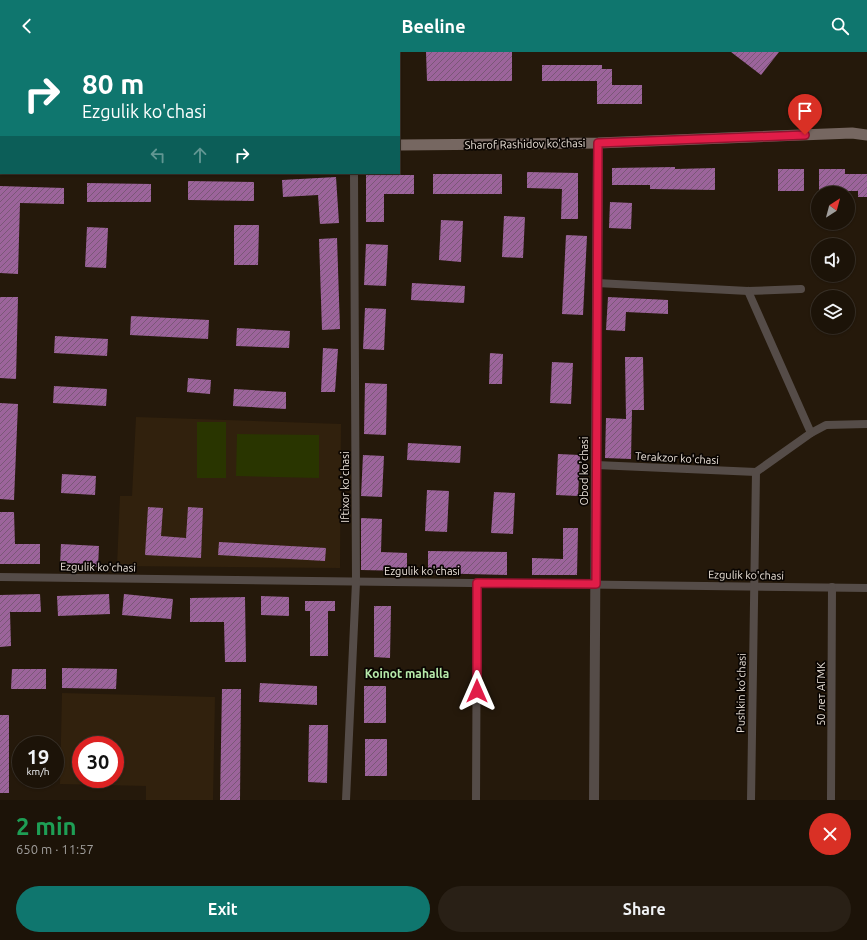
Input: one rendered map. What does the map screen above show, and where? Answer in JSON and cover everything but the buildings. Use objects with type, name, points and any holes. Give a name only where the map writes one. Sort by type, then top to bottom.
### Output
[{"type":"main road","points":[[852,133],[867,128]]},
{"type":"main road","name":"Sharof Rashidov ko'chasi","points":[[400,145],[598,143],[852,133],[867,135]]},
{"type":"street","name":"Obod ko'chasi","points":[[594,800],[598,143]]},
{"type":"street","name":"Iftixor ko'chasi","points":[[346,800],[356,582],[354,174]]},
{"type":"street","points":[[597,283],[748,290],[801,289]]},
{"type":"street","points":[[748,290],[811,433]]},
{"type":"street","points":[[754,586],[756,472],[811,433],[826,425],[867,424]]},
{"type":"street","name":"Terakzor ko'chasi","points":[[596,465],[756,472]]},
{"type":"street","name":"Ezgulik ko'chasi","points":[[0,577],[867,588]]},
{"type":"street","points":[[476,800],[477,583]]},
{"type":"street","name":"Pushkin ko'chasi","points":[[751,800],[754,586]]},
{"type":"street","name":"50 лет АГМК","points":[[832,587],[832,800]]},
{"type":"shaded area","points":[[136,417],[341,424],[340,568],[117,566],[120,496],[132,496]]},
{"type":"shaded area","points":[[62,693],[215,697],[213,800],[146,800],[146,786],[124,785],[124,736],[72,736],[72,784],[64,784],[64,736],[61,736]]},
{"type":"green space","points":[[197,422],[226,422],[226,478],[197,478]]},
{"type":"green space","points":[[237,434],[319,435],[319,478],[236,476]]},
{"type":"district","name":"Koinot mahalla","points":[[407,674]]},
{"type":"route","points":[[477,691],[477,583],[596,584],[598,143],[805,135]]}]
